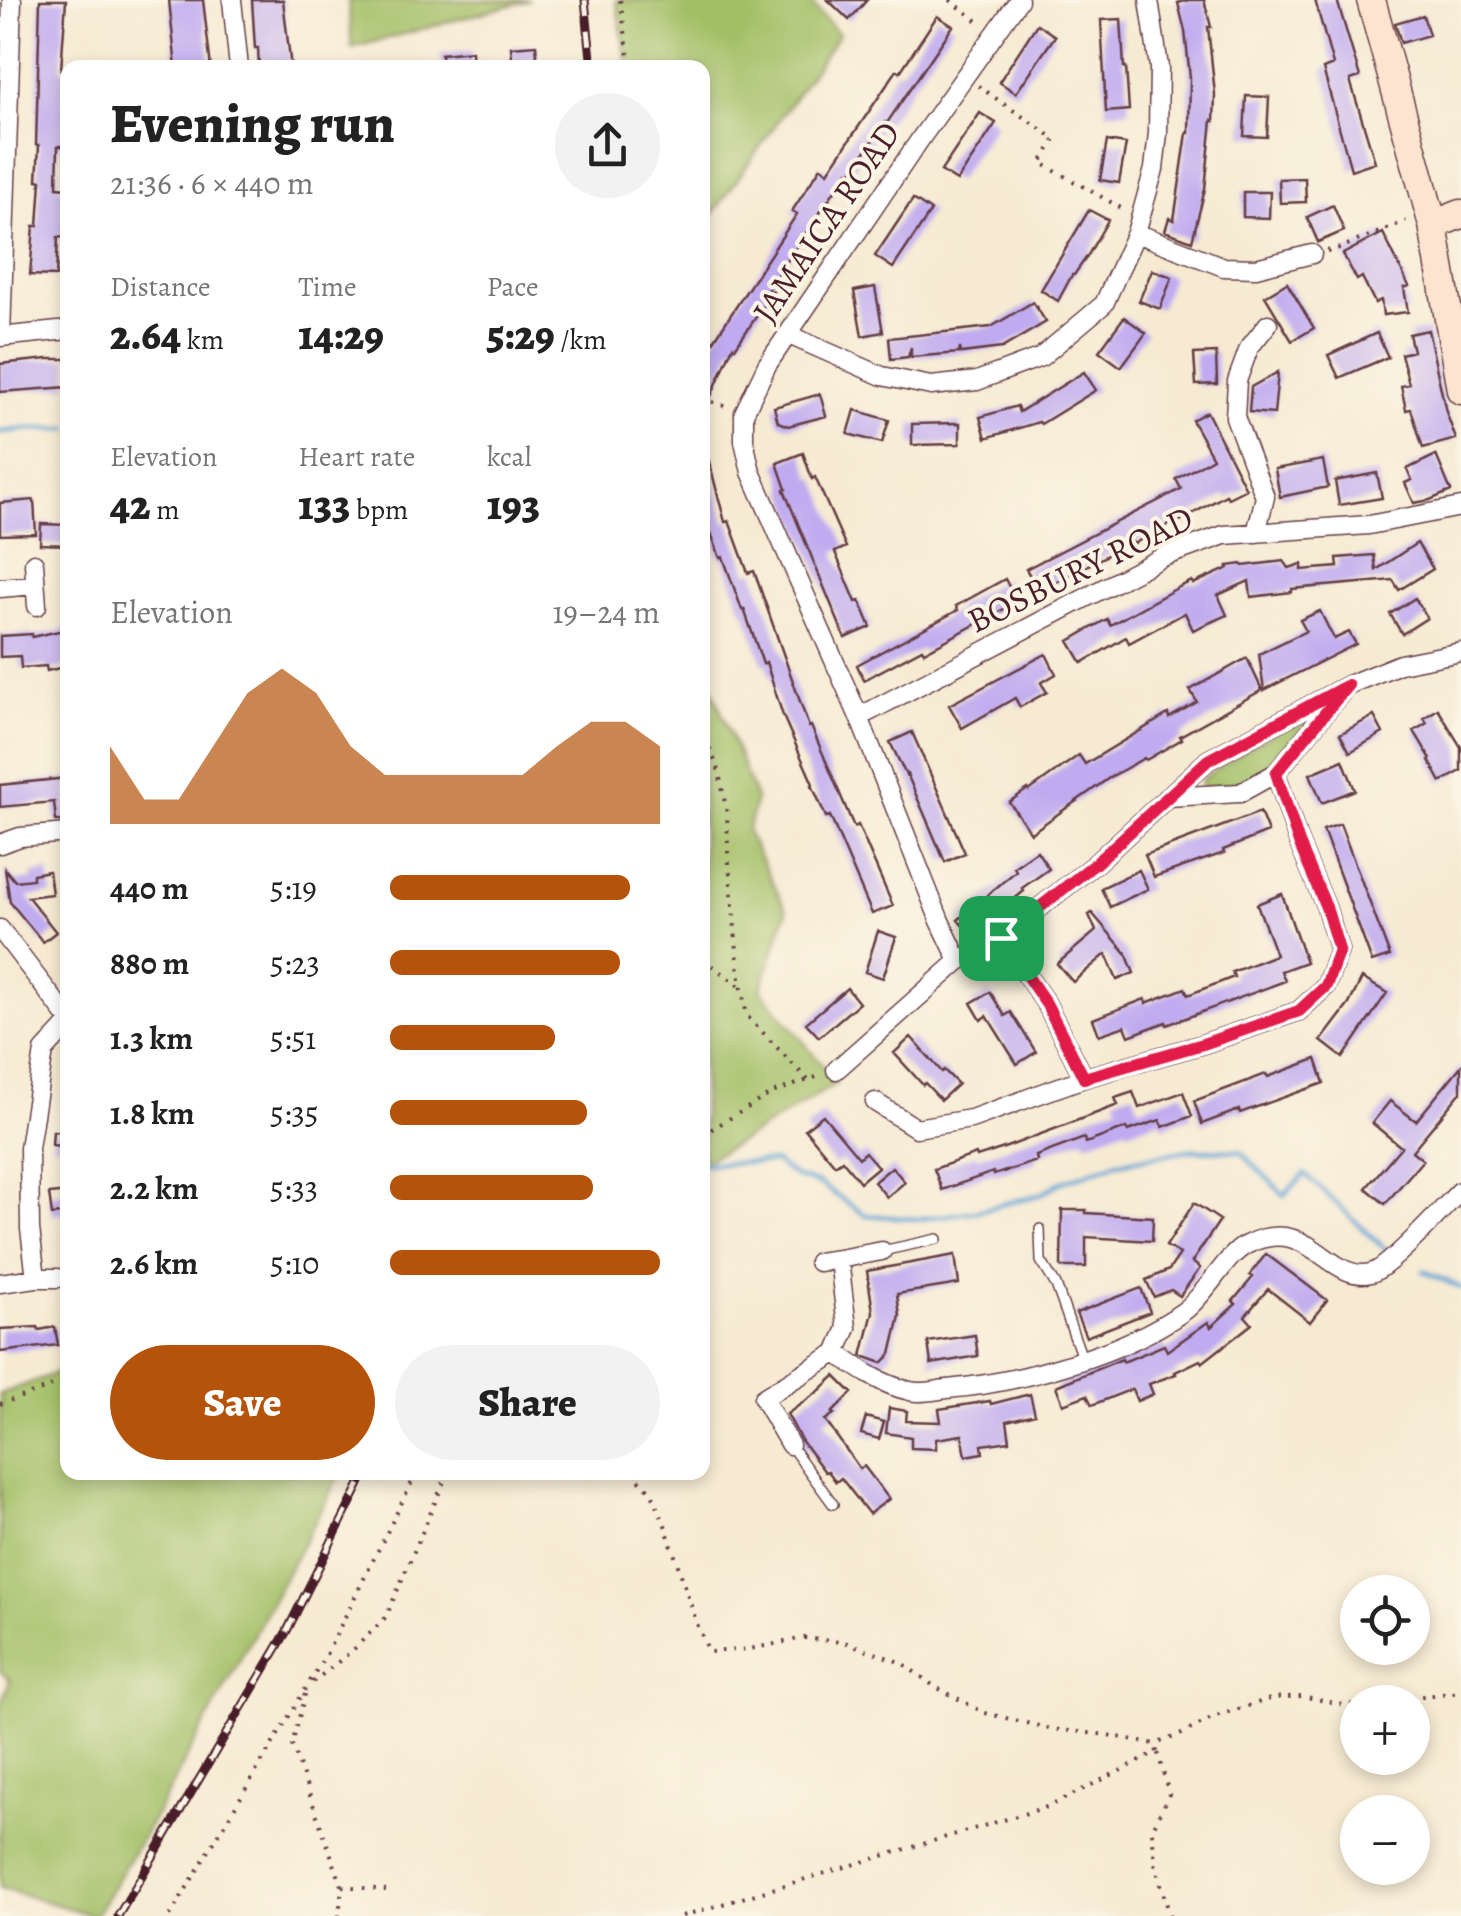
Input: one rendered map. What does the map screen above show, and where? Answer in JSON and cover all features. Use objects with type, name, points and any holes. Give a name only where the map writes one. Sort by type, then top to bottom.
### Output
[{"type":"street","points":[[12,0],[1,336],[60,331]]},
{"type":"street","points":[[232,0],[238,60]]},
{"type":"street","name":"JAMAICA ROAD","points":[[744,413],[767,365],[1019,0]]},
{"type":"street","points":[[790,335],[882,376],[931,386],[977,381],[1041,357],[1104,304],[1138,226],[1154,170],[1160,67],[1149,0]]},
{"type":"street","points":[[1371,0],[1431,218],[1461,390]]},
{"type":"street","points":[[1431,218],[1461,214]]},
{"type":"street","points":[[1138,226],[1224,267],[1256,268],[1312,254]]},
{"type":"street","points":[[1256,533],[1265,497],[1235,417],[1237,381],[1249,348],[1268,324]]},
{"type":"street","points":[[744,413],[744,441],[751,472],[859,717],[959,961]]},
{"type":"street","name":"BOSBURY ROAD","points":[[859,717],[1163,558],[1224,535],[1369,525],[1461,507]]},
{"type":"street","points":[[34,563],[37,606]]},
{"type":"street","points":[[0,588],[35,585]]},
{"type":"street","points":[[836,1070],[959,961],[1001,938],[1096,863],[1208,760],[1348,685],[1400,664],[1461,652]]},
{"type":"street","points":[[1168,797],[1240,793],[1276,773],[1348,685]]},
{"type":"street","points":[[874,1102],[916,1128],[971,1119],[1084,1078],[1299,1011],[1326,986],[1339,950],[1276,773]]},
{"type":"street","points":[[0,844],[20,837],[60,834]]},
{"type":"street","points":[[0,929],[60,1011]]},
{"type":"street","points":[[1001,938],[1047,1005],[1084,1078]]},
{"type":"street","points":[[36,1278],[28,1148],[44,1051],[60,1032]]},
{"type":"street","points":[[836,1353],[867,1376],[913,1393],[1035,1374],[1111,1350],[1170,1321],[1191,1306],[1242,1246],[1273,1235],[1297,1239],[1351,1273],[1372,1272],[1388,1264],[1461,1191]]},
{"type":"street","points":[[818,1262],[882,1251]]},
{"type":"street","points":[[790,1445],[763,1398],[836,1353],[848,1328],[839,1259]]},
{"type":"street","points":[[0,1283],[60,1278]]},
{"type":"lane","points":[[1040,1229],[1041,1261],[1056,1285],[1082,1358]]},
{"type":"lane","points":[[882,1251],[937,1239]]},
{"type":"lane","points":[[790,1445],[834,1504]]},
{"type":"path","points":[[620,0],[630,60]]},
{"type":"path","points":[[950,0],[995,34]]},
{"type":"path","points":[[964,77],[1056,139],[1041,164],[1138,226]]},
{"type":"path","points":[[1312,254],[1431,218]]},
{"type":"path","points":[[710,401],[744,413]]},
{"type":"path","points":[[710,749],[719,771],[727,814],[741,987],[747,1016],[808,1080]]},
{"type":"path","points":[[710,967],[741,987]]},
{"type":"path","points":[[710,1130],[772,1093],[836,1070]]},
{"type":"path","points":[[0,1404],[60,1383]]},
{"type":"path","points":[[170,1916],[307,1686],[374,1563],[413,1480]]},
{"type":"path","points":[[339,1916],[342,1886],[292,1746],[307,1686],[353,1650],[386,1616],[445,1480]]},
{"type":"path","points":[[639,1480],[652,1494],[664,1522],[710,1652],[750,1650],[804,1638],[848,1643],[902,1663],[984,1713],[1051,1729],[1155,1744],[1213,1717],[1274,1698],[1302,1696],[1340,1704]]},
{"type":"path","points":[[1430,1695],[1461,1692]]},
{"type":"path","points":[[1155,1744],[1169,1794],[1152,1830],[1155,1863],[1170,1916]]},
{"type":"path","points":[[682,1916],[1050,1806],[1158,1752]]},
{"type":"path","points":[[342,1886],[386,1890]]},
{"type":"green space","points":[[348,0],[530,0],[352,48]]},
{"type":"green space","points":[[616,0],[808,0],[839,34],[710,218],[710,60],[627,60]]},
{"type":"green space","points":[[710,683],[756,799],[747,832],[787,911],[761,990],[837,1083],[710,1158]]},
{"type":"green space","points":[[1305,716],[1307,723],[1262,771],[1239,782],[1201,787],[1201,780],[1213,771]]},
{"type":"green space","points":[[60,1372],[60,1480],[337,1480],[159,1809],[95,1916],[0,1888],[0,1707],[10,1680],[0,1671],[0,1394]]},
{"type":"building","points":[[40,0],[66,0],[60,60],[60,237],[56,276],[30,275],[41,181],[37,180]]},
{"type":"building","points":[[169,0],[203,0],[210,60],[175,60]]},
{"type":"building","points":[[252,0],[283,0],[290,60],[259,60]]},
{"type":"building","points":[[828,0],[867,0],[849,20]]},
{"type":"building","points":[[1204,0],[1211,27],[1215,94],[1205,189],[1192,241],[1165,231],[1169,218],[1174,220],[1189,133],[1190,78],[1178,3]]},
{"type":"building","points":[[1315,0],[1337,0],[1360,77],[1350,80],[1375,162],[1351,170],[1323,69],[1333,65]]},
{"type":"building","points":[[1423,15],[1429,35],[1401,43],[1395,23]]},
{"type":"building","points":[[937,16],[953,26],[768,289],[773,292],[733,346],[710,399],[710,347],[797,214],[792,211],[821,167],[828,172],[897,70],[900,72]]},
{"type":"building","points":[[1121,19],[1129,110],[1106,112],[1101,20]]},
{"type":"building","points":[[1037,24],[1055,36],[1016,93],[999,82]]},
{"type":"building","points":[[536,45],[537,60],[512,60],[511,47]]},
{"type":"building","points":[[472,51],[473,60],[441,60],[441,54]]},
{"type":"building","points":[[1246,96],[1269,97],[1267,137],[1244,136]]},
{"type":"building","points":[[980,113],[996,123],[957,181],[941,171]]},
{"type":"building","points":[[1107,141],[1126,144],[1119,183],[1100,180]]},
{"type":"building","points":[[1305,178],[1306,202],[1280,203],[1279,179]]},
{"type":"building","points":[[1243,192],[1270,192],[1269,218],[1243,217]]},
{"type":"building","points":[[913,199],[931,211],[893,268],[875,256]]},
{"type":"building","points":[[1333,205],[1344,231],[1318,242],[1307,217]]},
{"type":"building","points":[[1089,210],[1108,220],[1058,301],[1041,290]]},
{"type":"building","points":[[1383,233],[1409,286],[1404,288],[1408,312],[1383,315],[1381,300],[1375,303],[1362,277],[1357,280],[1343,254]]},
{"type":"building","points":[[1152,270],[1172,277],[1160,309],[1139,301]]},
{"type":"building","points":[[1287,283],[1314,328],[1292,341],[1265,296]]},
{"type":"building","points":[[875,287],[883,332],[862,336],[854,291]]},
{"type":"building","points":[[1033,302],[1046,322],[1002,348],[961,353],[960,348],[959,353],[911,357],[911,347],[908,357],[891,359],[889,338],[991,327]]},
{"type":"building","points":[[1124,317],[1146,333],[1121,367],[1099,351]]},
{"type":"building","points":[[1428,330],[1456,439],[1423,448],[1411,409],[1406,410],[1401,386],[1409,384],[1401,354],[1413,351],[1409,334]]},
{"type":"building","points":[[1377,333],[1388,357],[1339,378],[1328,355]]},
{"type":"building","points":[[1216,353],[1217,384],[1196,385],[1194,354]]},
{"type":"building","points":[[60,359],[60,388],[0,392],[0,364]]},
{"type":"building","points":[[1084,372],[1096,390],[1041,424],[986,438],[980,417],[1017,406],[1019,412]]},
{"type":"building","points":[[1278,372],[1274,414],[1249,412],[1251,387]]},
{"type":"building","points":[[820,394],[826,416],[788,426],[778,422],[774,407]]},
{"type":"building","points":[[855,410],[889,420],[882,443],[848,434]]},
{"type":"building","points":[[1207,412],[1246,489],[1228,498],[1226,495],[1039,591],[1026,569],[1181,489],[1176,479],[1213,458],[1192,420]]},
{"type":"building","points":[[960,423],[960,444],[912,445],[912,424]]},
{"type":"building","points":[[803,453],[846,547],[835,552],[871,627],[845,638],[784,490],[777,463]]},
{"type":"building","points":[[1436,455],[1451,491],[1414,503],[1405,483],[1412,480],[1407,469]]},
{"type":"building","points":[[1323,460],[1328,487],[1280,497],[1275,469]]},
{"type":"building","points":[[710,465],[725,522],[729,521],[748,573],[754,571],[809,727],[893,906],[872,914],[830,816],[826,817],[812,785],[766,662],[763,664],[723,557],[720,558],[710,530]]},
{"type":"building","points":[[1377,473],[1382,498],[1339,505],[1335,481]]},
{"type":"building","points":[[34,500],[36,534],[0,535],[0,503]]},
{"type":"building","points":[[41,524],[60,525],[60,545],[40,544]]},
{"type":"building","points":[[1417,543],[1433,569],[1399,590],[1393,580],[1292,589],[1251,597],[1249,581],[1218,595],[1227,615],[1193,630],[1185,613],[1129,643],[1126,637],[1082,663],[1069,641],[1107,619],[1110,625],[1179,587],[1228,566],[1284,561],[1289,568],[1302,564],[1302,570],[1338,567],[1337,558],[1374,555],[1376,570]]},
{"type":"building","points":[[1005,579],[1017,602],[864,680],[857,665],[958,610],[956,606]]},
{"type":"building","points":[[1415,598],[1427,618],[1402,634],[1390,614]]},
{"type":"building","points":[[1320,611],[1334,639],[1349,632],[1356,644],[1264,690],[1259,654],[1306,631],[1300,620]]},
{"type":"building","points":[[60,631],[60,668],[47,671],[46,666],[21,668],[20,656],[0,657],[0,636],[32,637]]},
{"type":"building","points":[[1046,654],[1056,674],[1041,683],[1047,692],[1020,707],[1015,698],[962,728],[949,705]]},
{"type":"building","points":[[1247,658],[1262,690],[1109,778],[1031,833],[1009,802],[1079,755],[1085,764],[1168,714],[1169,718],[1197,702],[1190,690]]},
{"type":"building","points":[[1438,709],[1461,747],[1461,771],[1441,782],[1414,731]]},
{"type":"building","points":[[1374,716],[1383,733],[1350,752],[1340,734]]},
{"type":"building","points":[[912,732],[965,853],[945,862],[890,742]]},
{"type":"building","points":[[1343,760],[1355,790],[1322,803],[1310,774]]},
{"type":"building","points":[[60,779],[60,821],[56,821],[54,802],[0,807],[0,785]]},
{"type":"building","points":[[1260,812],[1268,832],[1223,850],[1224,853],[1154,877],[1145,855]]},
{"type":"building","points":[[1340,824],[1390,956],[1372,962],[1323,830]]},
{"type":"building","points":[[1037,851],[1049,869],[971,935],[958,920],[1016,871],[1014,867]]},
{"type":"building","points":[[5,869],[15,881],[33,879],[33,874],[49,871],[52,894],[28,897],[56,932],[43,942],[10,902]]},
{"type":"building","points":[[1139,870],[1148,889],[1110,907],[1101,888]]},
{"type":"building","points":[[1282,894],[1306,962],[1281,971],[1285,981],[1167,1025],[1166,1022],[1129,1036],[1125,1026],[1099,1035],[1093,1019],[1185,988],[1188,995],[1276,955],[1257,904]]},
{"type":"building","points":[[1092,913],[1126,953],[1134,973],[1117,980],[1106,954],[1073,982],[1057,964],[1096,931],[1089,915]]},
{"type":"building","points":[[878,931],[896,937],[883,978],[865,972]]},
{"type":"building","points":[[1362,978],[1387,993],[1343,1058],[1321,1041],[1349,1004]]},
{"type":"building","points":[[847,988],[859,1003],[819,1037],[806,1023]]},
{"type":"building","points":[[990,992],[1005,1016],[1011,1012],[1036,1052],[1017,1064],[987,1016],[981,1020],[971,1003]]},
{"type":"building","points":[[911,1037],[958,1084],[941,1100],[894,1053]]},
{"type":"building","points":[[1316,1059],[1324,1083],[1202,1124],[1194,1101]]},
{"type":"building","points":[[1461,1066],[1461,1092],[1412,1151],[1423,1160],[1385,1204],[1366,1188],[1401,1147],[1372,1123],[1390,1101],[1416,1121]]},
{"type":"building","points":[[1133,1092],[1139,1108],[1183,1092],[1192,1116],[1163,1127],[1160,1120],[1128,1131],[1126,1128],[1086,1143],[1084,1138],[1036,1156],[1037,1161],[942,1190],[934,1169],[1004,1148],[1118,1105],[1115,1098]]},
{"type":"building","points":[[823,1115],[859,1158],[865,1152],[878,1167],[860,1182],[842,1160],[835,1165],[805,1129]]},
{"type":"building","points":[[53,1131],[60,1131],[60,1146],[52,1145]]},
{"type":"building","points":[[892,1167],[905,1182],[887,1197],[874,1182]]},
{"type":"building","points":[[60,1193],[60,1214],[52,1215],[49,1194]]},
{"type":"building","points":[[1194,1203],[1220,1220],[1192,1262],[1200,1268],[1180,1296],[1171,1290],[1154,1297],[1146,1280],[1169,1270],[1180,1254],[1166,1246]]},
{"type":"building","points":[[1062,1210],[1153,1217],[1152,1241],[1086,1237],[1086,1267],[1061,1267]]},
{"type":"building","points":[[1266,1254],[1327,1300],[1310,1322],[1268,1289],[1245,1316],[1252,1324],[1202,1363],[1200,1360],[1149,1384],[1153,1394],[1137,1401],[1132,1389],[1092,1405],[1087,1395],[1063,1404],[1056,1386],[1164,1345],[1167,1351],[1208,1322],[1211,1327],[1236,1304],[1233,1301]]},
{"type":"building","points":[[955,1255],[959,1284],[897,1294],[900,1316],[891,1354],[882,1363],[862,1356],[873,1312],[867,1271]]},
{"type":"building","points":[[1141,1288],[1150,1312],[1086,1337],[1076,1313]]},
{"type":"building","points":[[55,1327],[58,1345],[0,1352],[0,1329]]},
{"type":"building","points":[[975,1335],[978,1356],[931,1364],[928,1342]]},
{"type":"building","points":[[835,1376],[852,1393],[825,1420],[860,1469],[864,1466],[889,1499],[869,1514],[841,1478],[836,1482],[825,1472],[787,1414]]},
{"type":"building","points":[[1030,1394],[1035,1414],[1007,1421],[1010,1441],[982,1445],[983,1453],[966,1456],[962,1435],[936,1439],[936,1449],[911,1448],[911,1437],[886,1433],[889,1408],[907,1411],[906,1421],[941,1422],[939,1409],[990,1401],[991,1404]]},
{"type":"building","points":[[866,1417],[884,1422],[879,1439],[861,1434]]},
{"type":"waterway","points":[[0,432],[60,429]]},
{"type":"waterway","points":[[710,1164],[774,1162],[796,1177],[820,1184],[865,1215],[918,1219],[977,1211],[1042,1194],[1057,1184],[1115,1163],[1191,1150],[1240,1151],[1284,1195],[1305,1174],[1385,1249]]},
{"type":"waterway","points":[[1424,1271],[1461,1288]]},
{"type":"railway","points":[[585,0],[591,60]]},
{"type":"railway","points":[[118,1916],[287,1631],[362,1480]]},
{"type":"route","points":[[1348,685],[1276,773],[1339,950],[1326,986],[1299,1011],[1084,1078],[1047,1005],[1001,938],[1096,863],[1208,760],[1348,685]]}]
